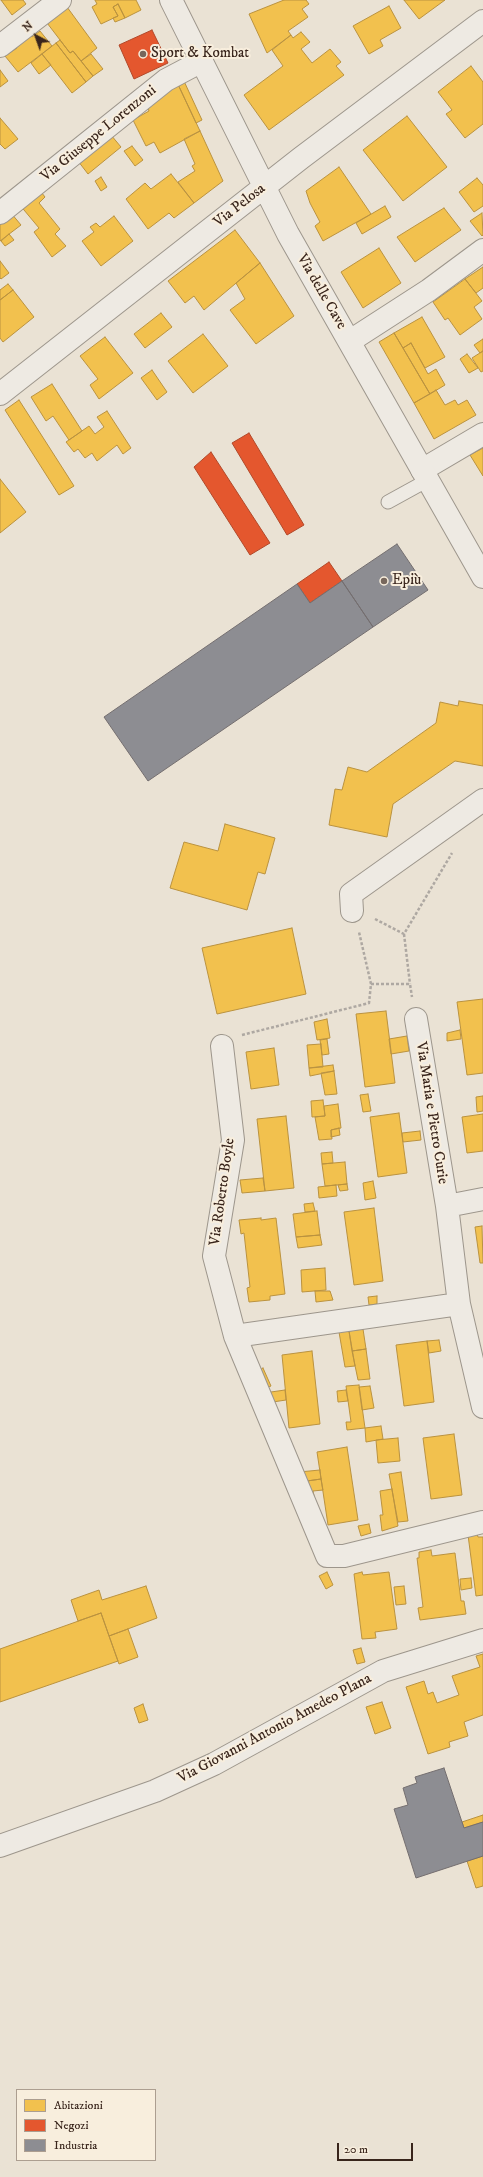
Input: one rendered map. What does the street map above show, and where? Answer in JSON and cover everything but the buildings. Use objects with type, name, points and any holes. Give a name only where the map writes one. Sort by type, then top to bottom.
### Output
[{"type":"street","points":[[0,46],[60,0]]},
{"type":"street","name":"Via delle Cave","points":[[172,0],[288,234],[483,577]]},
{"type":"street","name":"Via Pelosa","points":[[0,394],[301,158],[483,21]]},
{"type":"street","name":"Via Giuseppe Lorenzoni","points":[[0,213],[166,80],[202,61]]},
{"type":"street","points":[[350,341],[429,290],[483,250]]},
{"type":"street","points":[[425,475],[483,434]]},
{"type":"street","points":[[352,911],[351,894],[483,800]]},
{"type":"street","name":"Via Maria e Pietro Curie","points":[[416,1019],[447,1206],[459,1304],[483,1407]]},
{"type":"street","name":"Via Roberto Boyle","points":[[222,1046],[233,1140],[214,1256],[235,1336],[327,1556],[344,1556],[483,1522]]},
{"type":"street","name":"Via Maria e Pietro Curie","points":[[447,1206],[483,1199]]},
{"type":"street","points":[[235,1336],[459,1304]]},
{"type":"street","name":"Via Giovanni Antonio Amedeo Plana","points":[[0,1846],[154,1792],[214,1764],[382,1671],[483,1640]]},
{"type":"lane","points":[[388,502],[425,475]]},
{"type":"path","points":[[416,1019],[404,934],[455,848]]},
{"type":"path","points":[[352,911],[366,914],[404,934]]},
{"type":"path","points":[[222,1046],[225,1039],[369,1003],[371,984],[360,935],[352,911]]},
{"type":"path","points":[[371,984],[410,984]]},
{"type":"place","name":"Sport & Kombat","points":[[143,54]]},
{"type":"place","name":"Epiù","points":[[384,581]]}]
